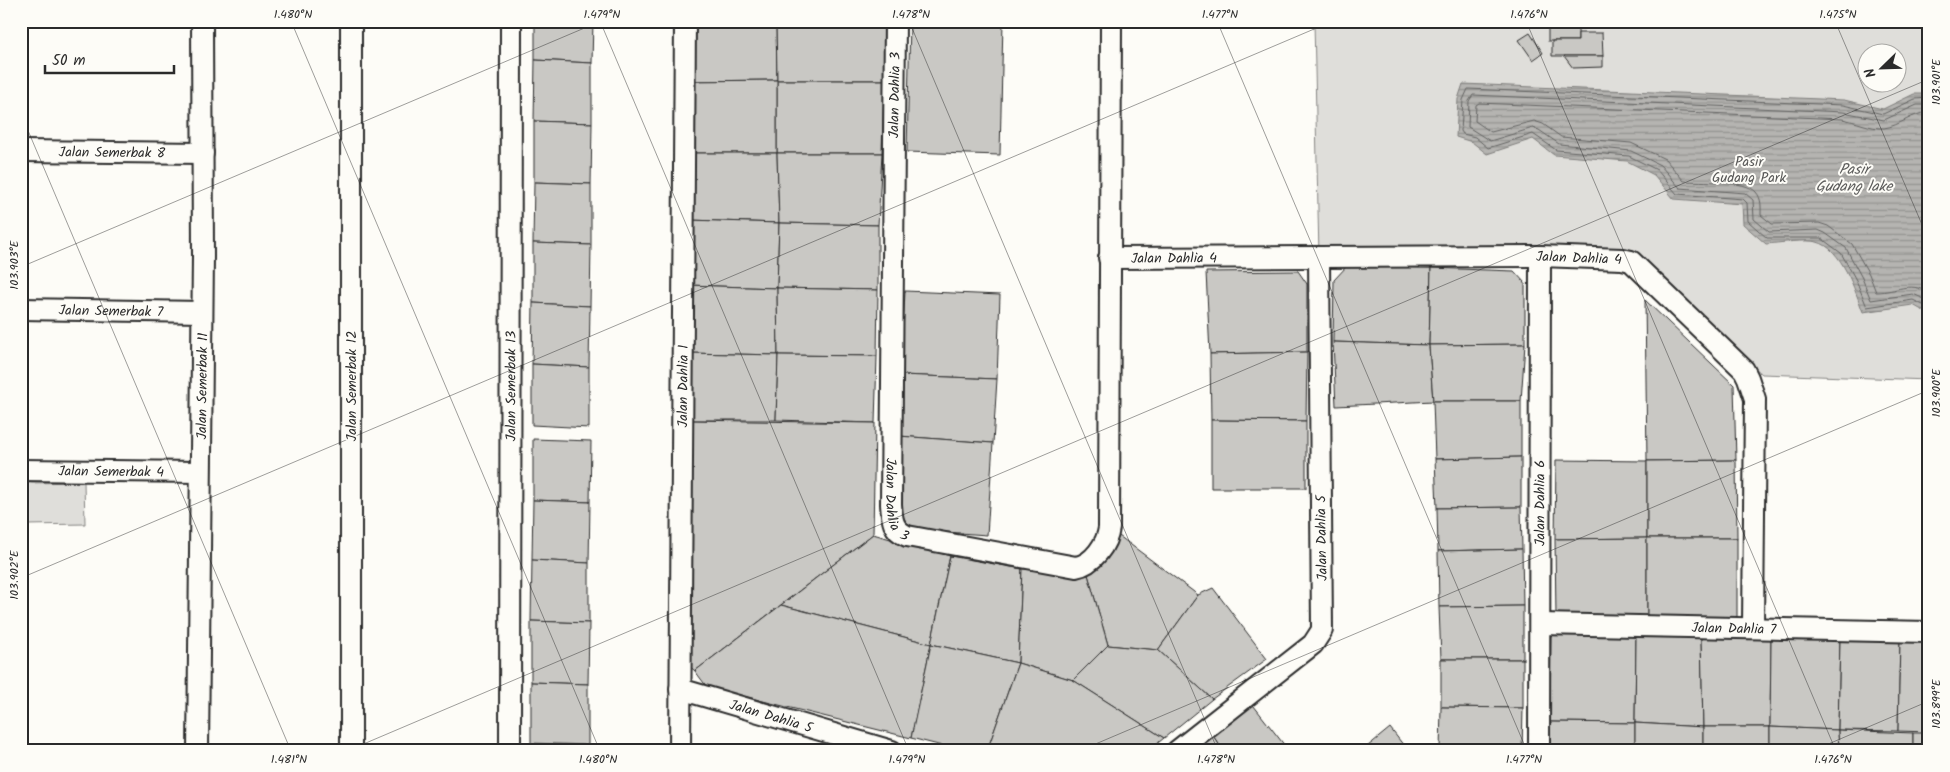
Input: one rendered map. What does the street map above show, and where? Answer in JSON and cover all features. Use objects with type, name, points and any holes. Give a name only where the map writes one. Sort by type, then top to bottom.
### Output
[{"type":"street","name":"Jalan Semerbak 11","points":[[198,751],[203,153],[202,21]]},
{"type":"street","name":"Jalan Semerbak 12","points":[[351,21],[351,751]]},
{"type":"street","name":"Jalan Semerbak 13","points":[[510,21],[510,751]]},
{"type":"street","name":"Jalan Dahlia 1","points":[[680,751],[685,21]]},
{"type":"street","name":"Jalan Dahlia 3","points":[[895,21],[890,504],[893,524],[901,533],[1073,567],[1083,566],[1097,554],[1109,528],[1111,21]]},
{"type":"street","name":"Jalan Semerbak 8","points":[[21,151],[203,153]]},
{"type":"street","name":"Jalan Dahlia 4","points":[[1109,258],[1540,256],[1622,259],[1631,261],[1747,375],[1756,398],[1754,628]]},
{"type":"street","name":"Jalan Dahlia 6","points":[[1539,751],[1540,256]]},
{"type":"street","name":"Jalan Dahlia 5","points":[[1177,751],[1313,644],[1322,630],[1319,257]]},
{"type":"street","name":"Jalan Semerbak 7","points":[[21,309],[202,312]]},
{"type":"street","name":"Jalan Semerbak 4","points":[[21,470],[200,472]]},
{"type":"street","name":"Jalan Dahlia 7","points":[[1540,624],[1929,632]]},
{"type":"street","name":"Jalan Dahlia 5","points":[[680,689],[892,751]]},
{"type":"green space","name":"Pasir Gudang Park","points":[[1314,21],[1929,21],[1929,380],[1762,374],[1635,264],[1319,257]]},
{"type":"green space","points":[[84,482],[85,524],[27,525],[27,483]]},
{"type":"water","name":"Pasir Gudang lake","points":[[1463,84],[1844,100],[1883,109],[1914,94],[1929,94],[1929,314],[1913,305],[1863,312],[1846,271],[1834,253],[1826,246],[1817,242],[1806,241],[1766,244],[1743,224],[1742,204],[1674,199],[1654,175],[1627,161],[1554,155],[1533,139],[1487,154],[1472,142],[1456,137],[1458,99]]},
{"type":"building","points":[[535,21],[593,21],[592,63],[535,60]]},
{"type":"building","points":[[686,21],[776,21],[777,80],[688,81]]},
{"type":"building","points":[[776,21],[884,21],[884,80],[777,80]]},
{"type":"building","points":[[910,21],[1003,21],[1000,155],[907,152]]},
{"type":"building","points":[[1548,24],[1578,24],[1578,41],[1548,41]]},
{"type":"building","points":[[1530,33],[1543,53],[1533,60],[1519,40]]},
{"type":"building","points":[[1578,33],[1602,33],[1603,56],[1552,56],[1552,41],[1578,41]]},
{"type":"building","points":[[1564,56],[1603,56],[1603,67],[1573,68]]},
{"type":"building","points":[[535,60],[592,63],[592,123],[534,121]]},
{"type":"building","points":[[777,80],[884,80],[882,153],[777,153]]},
{"type":"building","points":[[777,80],[777,153],[690,153],[688,81]]},
{"type":"building","points":[[534,121],[592,123],[591,184],[534,182]]},
{"type":"building","points":[[690,153],[777,153],[779,223],[689,220]]},
{"type":"building","points":[[777,153],[882,153],[878,225],[779,223]]},
{"type":"building","points":[[534,182],[591,184],[591,245],[533,243]]},
{"type":"building","points":[[689,220],[779,223],[777,288],[687,285]]},
{"type":"building","points":[[779,223],[878,225],[878,290],[777,288]]},
{"type":"building","points":[[533,243],[591,245],[590,306],[533,303]]},
{"type":"building","points":[[1347,266],[1431,268],[1429,345],[1333,342],[1334,280]]},
{"type":"building","points":[[1431,268],[1514,271],[1525,283],[1525,344],[1429,345]]},
{"type":"building","points":[[1298,271],[1307,284],[1307,352],[1210,354],[1206,272]]},
{"type":"building","points":[[687,285],[777,288],[778,355],[687,353]]},
{"type":"building","points":[[777,288],[878,290],[877,356],[778,355]]},
{"type":"building","points":[[905,291],[1000,295],[997,379],[901,375]]},
{"type":"building","points":[[1645,300],[1734,385],[1736,460],[1647,461]]},
{"type":"building","points":[[533,303],[590,306],[589,367],[532,364]]},
{"type":"building","points":[[1333,342],[1429,345],[1433,401],[1336,406]]},
{"type":"building","points":[[1525,344],[1521,401],[1433,401],[1429,345]]},
{"type":"building","points":[[1307,352],[1306,421],[1211,420],[1210,354]]},
{"type":"building","points":[[687,353],[778,355],[776,420],[688,420]]},
{"type":"building","points":[[778,355],[877,356],[875,423],[776,420]]},
{"type":"building","points":[[532,364],[589,367],[589,428],[532,425]]},
{"type":"building","points":[[901,375],[997,379],[993,443],[899,436]]},
{"type":"building","points":[[1433,401],[1521,401],[1521,457],[1435,459]]},
{"type":"building","points":[[688,420],[875,423],[873,534],[695,671],[685,662]]},
{"type":"building","points":[[1211,420],[1306,421],[1306,488],[1211,488]]},
{"type":"building","points":[[899,436],[993,443],[987,535],[919,530],[906,522],[895,499]]},
{"type":"building","points":[[533,439],[591,441],[590,502],[533,500]]},
{"type":"building","points":[[1521,457],[1521,507],[1437,508],[1435,459]]},
{"type":"building","points":[[1556,460],[1647,461],[1647,538],[1555,539]]},
{"type":"building","points":[[1736,460],[1737,538],[1647,538],[1647,461]]},
{"type":"building","points":[[533,500],[590,502],[589,563],[532,560]]},
{"type":"building","points":[[1521,507],[1522,549],[1438,551],[1437,508]]},
{"type":"building","points":[[1115,533],[1198,595],[1158,650],[1108,645],[1087,571]]},
{"type":"building","points":[[873,534],[950,556],[931,644],[781,605]]},
{"type":"building","points":[[1647,538],[1647,617],[1556,617],[1555,539]]},
{"type":"building","points":[[1647,538],[1737,538],[1737,617],[1647,617]]},
{"type":"building","points":[[1522,549],[1523,606],[1439,607],[1438,551]]},
{"type":"building","points":[[950,556],[1022,569],[1018,663],[931,644]]},
{"type":"building","points":[[532,560],[589,563],[589,623],[531,621]]},
{"type":"building","points":[[1022,569],[1087,571],[1108,645],[1073,680],[1018,663]]},
{"type":"building","points":[[1213,588],[1267,659],[1212,699],[1158,650],[1198,595]]},
{"type":"building","points":[[781,605],[931,644],[911,738],[707,687],[695,671]]},
{"type":"building","points":[[1523,606],[1523,659],[1441,659],[1439,607]]},
{"type":"building","points":[[531,621],[589,623],[588,684],[531,682]]},
{"type":"building","points":[[1551,634],[1636,636],[1635,723],[1550,722]]},
{"type":"building","points":[[1636,636],[1701,637],[1703,727],[1635,723]]},
{"type":"building","points":[[1701,637],[1771,639],[1770,727],[1703,727]]},
{"type":"building","points":[[1771,639],[1840,639],[1838,730],[1770,727]]},
{"type":"building","points":[[1840,639],[1900,640],[1898,731],[1838,730]]},
{"type":"building","points":[[1900,640],[1929,640],[1929,732],[1898,731]]},
{"type":"building","points":[[931,644],[1018,663],[987,751],[962,751],[911,738]]},
{"type":"building","points":[[1108,645],[1158,650],[1212,699],[1164,738],[1073,680]]},
{"type":"building","points":[[1441,659],[1523,659],[1523,708],[1441,707]]},
{"type":"building","points":[[1018,663],[1073,680],[1164,738],[1148,751],[987,751]]},
{"type":"building","points":[[531,682],[588,684],[588,745],[531,743]]},
{"type":"building","points":[[1250,701],[1289,751],[1224,751],[1210,732]]},
{"type":"building","points":[[1441,707],[1523,708],[1522,751],[1440,751]]},
{"type":"building","points":[[1550,722],[1635,723],[1635,751],[1549,751]]},
{"type":"building","points":[[1635,723],[1703,727],[1703,751],[1635,751]]},
{"type":"building","points":[[1703,727],[1770,727],[1770,751],[1703,751]]},
{"type":"building","points":[[1770,727],[1838,730],[1839,751],[1770,751]]},
{"type":"building","points":[[1390,728],[1408,751],[1362,751]]},
{"type":"building","points":[[1838,730],[1913,733],[1913,751],[1839,751]]},
{"type":"building","points":[[1210,732],[1224,751],[1186,751]]},
{"type":"building","points":[[1913,733],[1929,733],[1929,751],[1913,751]]}]
